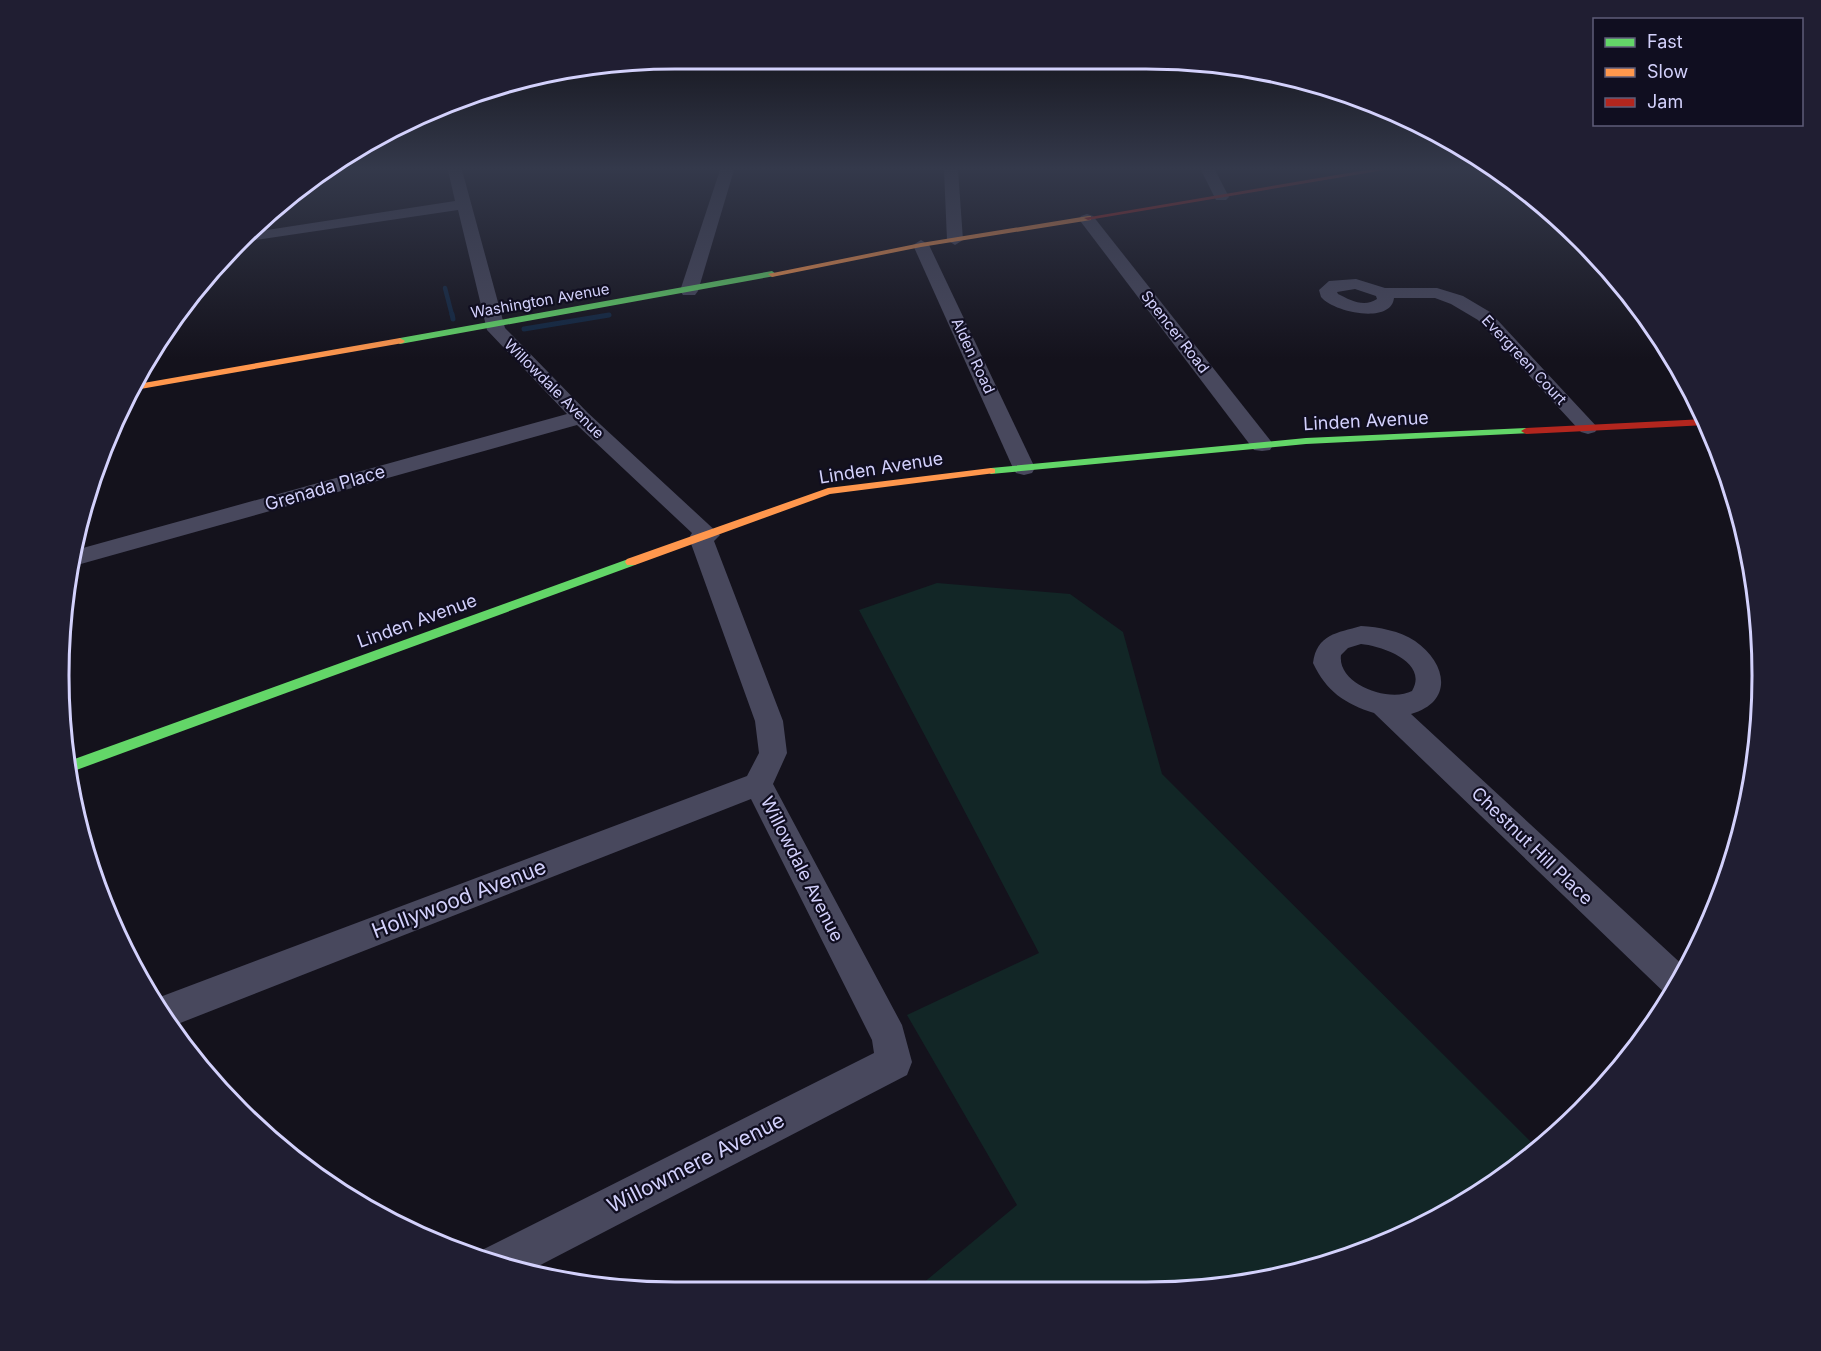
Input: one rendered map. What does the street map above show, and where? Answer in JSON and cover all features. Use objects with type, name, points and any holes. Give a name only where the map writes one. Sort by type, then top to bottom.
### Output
[{"type":"street","name":"Willowdale Avenue","points":[[470,233],[496,330],[704,537],[769,722],[773,753],[758,784],[889,1037],[894,1062]]},
{"type":"street","points":[[689,291],[707,233]]},
{"type":"street","points":[[955,233],[955,240]]},
{"type":"street","name":"Washington Avenue","points":[[143,386],[495,326],[689,291],[921,245],[999,233]]},
{"type":"street","name":"Spencer Road","points":[[1098,233],[1262,445]]},
{"type":"street","name":"Alden Road","points":[[921,245],[1024,468]]},
{"type":"street","name":"Evergreen Court","points":[[1384,293],[1437,293],[1457,300],[1484,316],[1588,428]]},
{"type":"street","name":"Grenada Place","points":[[81,556],[581,417]]},
{"type":"street","name":"Linden Avenue","points":[[76,764],[828,491],[1024,468],[1306,441],[1696,422]]},
{"type":"street","name":"Chestnut Hill Place","points":[[1384,706],[1672,978]]},
{"type":"street","name":"Hollywood Avenue","points":[[170,1011],[758,784]]},
{"type":"street","name":"Willowmere Avenue","points":[[510,1258],[894,1062]]},
{"type":"green space","points":[[937,583],[1070,594],[1123,632],[1162,774],[1532,1143],[1482,1180],[1414,1219],[1340,1250],[1264,1270],[1185,1281],[924,1282],[1017,1205],[907,1015],[1039,953],[859,610]]},
{"type":"waterway","points":[[445,288],[452,315]]},
{"type":"waterway","points":[[452,314],[453,319]]},
{"type":"waterway","points":[[524,329],[609,315]]},
{"type":"traffic: fast","points":[[400,341],[772,274]]},
{"type":"traffic: fast","points":[[991,471],[1306,441],[1526,431]]},
{"type":"traffic: fast","points":[[76,764],[631,562]]},
{"type":"traffic: slow","points":[[772,274],[995,233]]},
{"type":"traffic: slow","points":[[143,386],[400,341]]},
{"type":"traffic: slow","points":[[631,562],[828,491],[991,471]]},
{"type":"traffic: jam","points":[[1526,431],[1696,422]]}]
